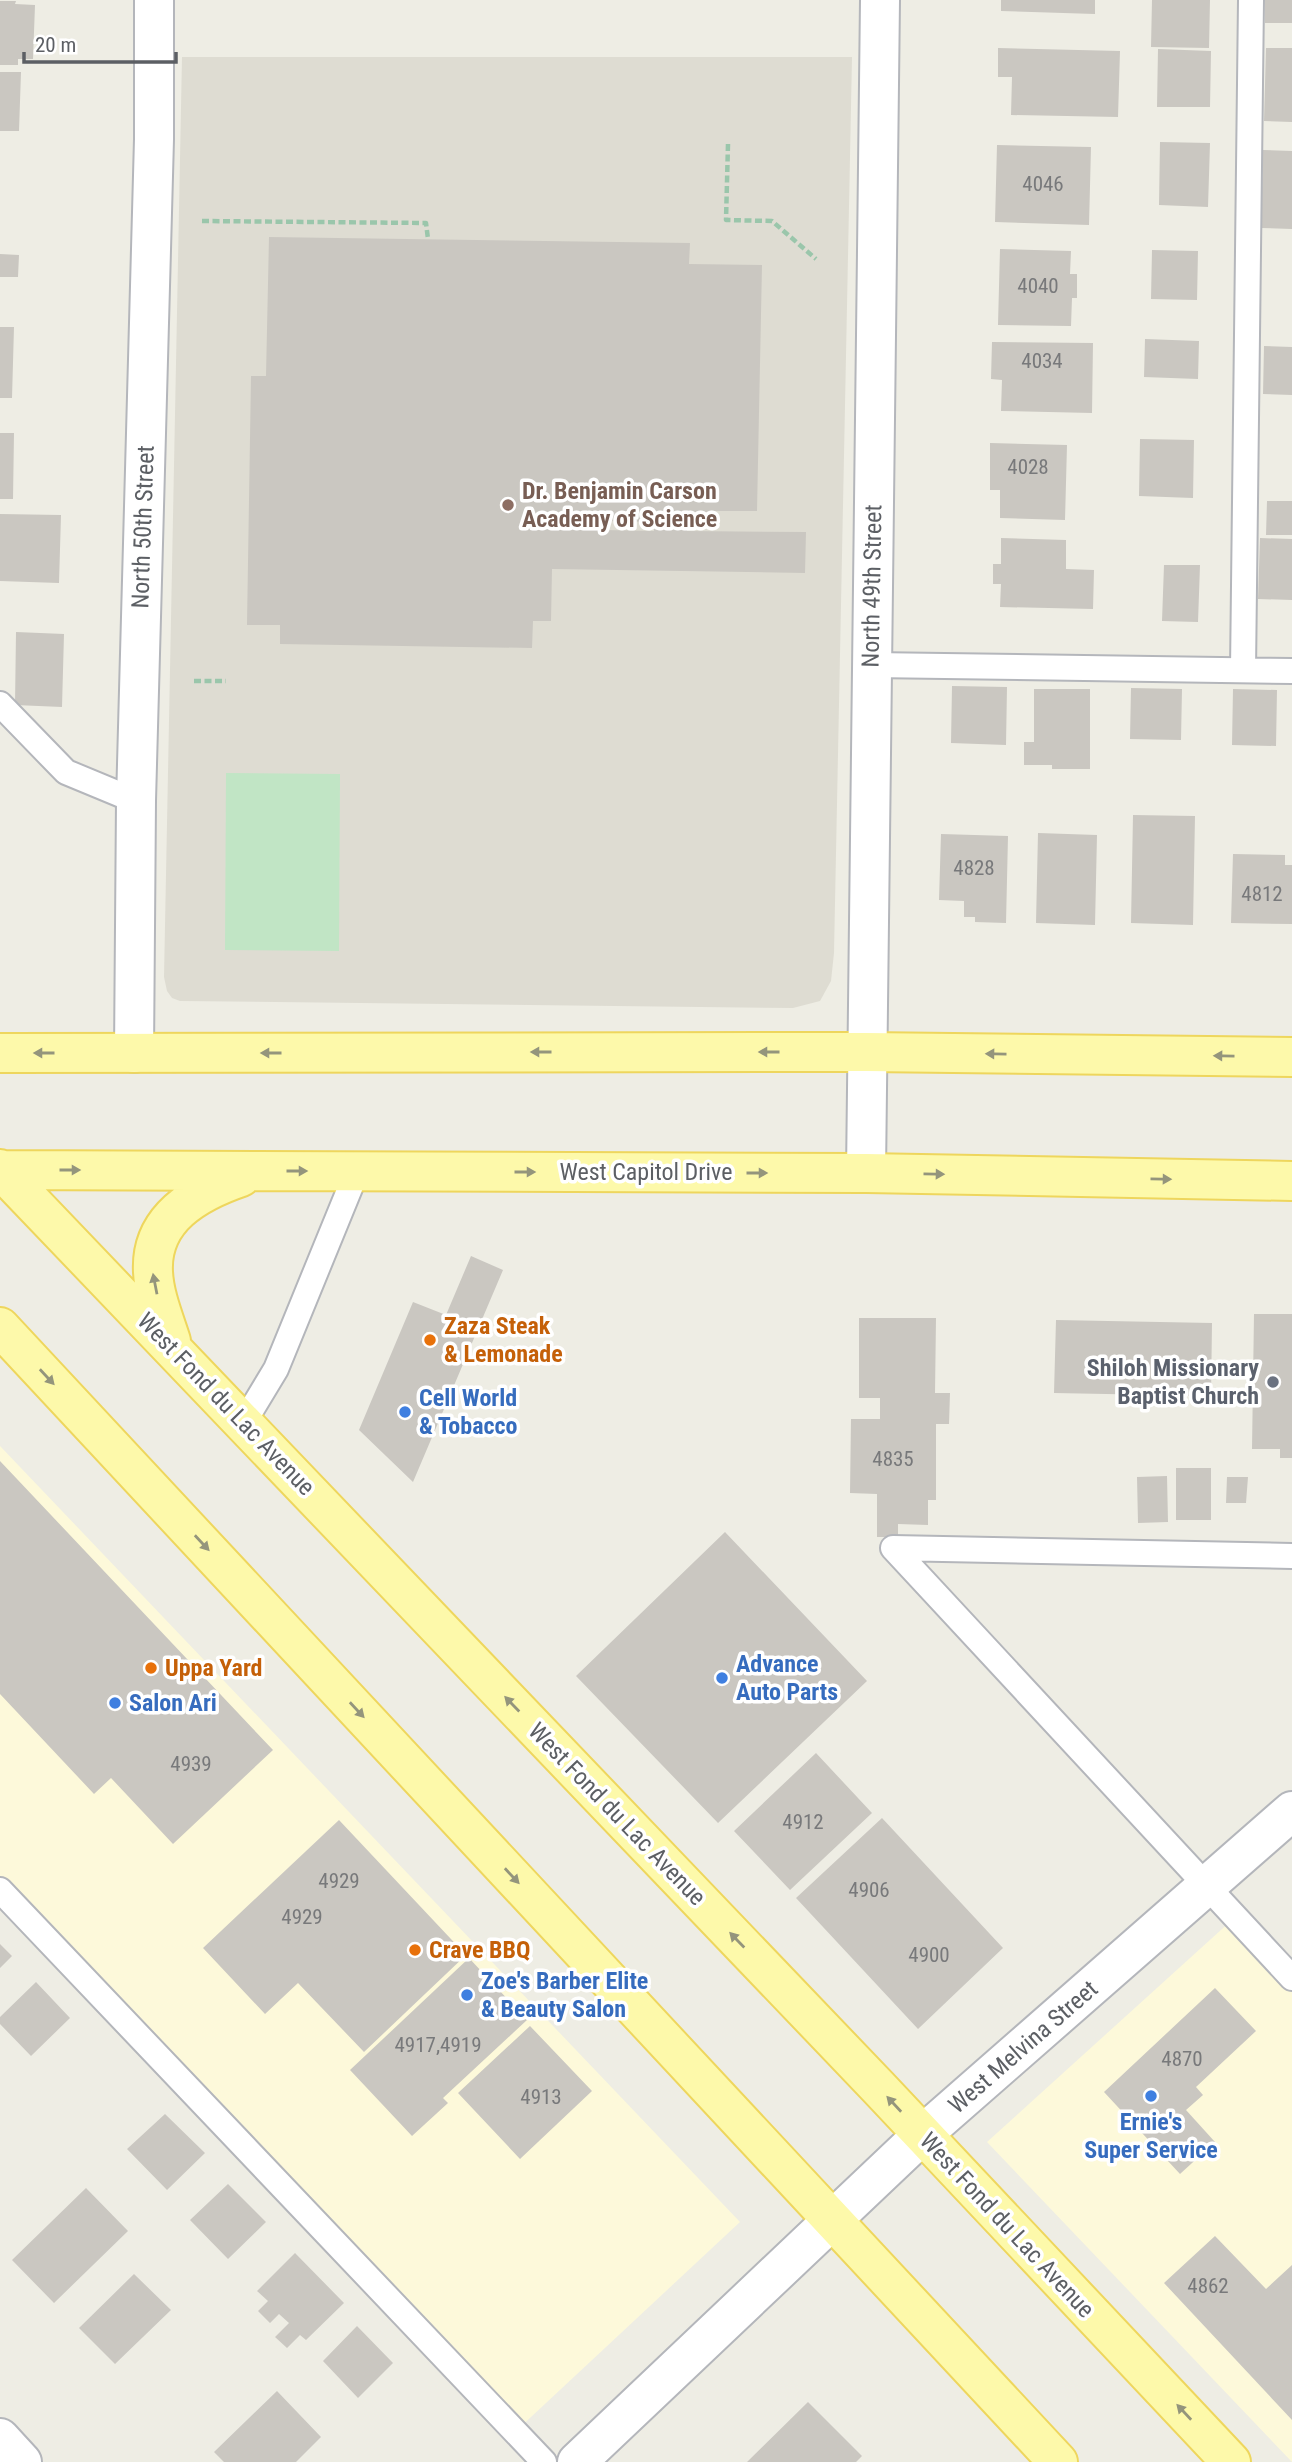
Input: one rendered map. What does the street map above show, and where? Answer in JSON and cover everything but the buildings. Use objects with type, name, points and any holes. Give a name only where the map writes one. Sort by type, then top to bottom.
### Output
[{"type":"main road","points":[[0,1054],[866,1052],[1292,1057]]},
{"type":"main road","name":"West Capitol Drive","points":[[1,1170],[866,1173],[1292,1181]]},
{"type":"main road","name":"West Fond du Lac Avenue","points":[[1,1170],[244,1422],[1231,2462]]},
{"type":"main road","points":[[174,1349],[152,1271],[154,1248],[158,1238],[167,1221],[184,1204],[217,1185],[256,1171]]},
{"type":"main road","points":[[0,1327],[1058,2462]]},
{"type":"street","name":"North 50th Street","points":[[135,1054],[136,801],[154,139],[155,0]]},
{"type":"street","name":"North 49th Street","points":[[866,1173],[880,0]]},
{"type":"street","name":"West Melvina Street","points":[[576,2462],[922,2135],[1292,1811]]},
{"type":"street","points":[[0,2438],[22,2462]]},
{"type":"lane","points":[[1242,670],[1251,0]]},
{"type":"lane","points":[[871,665],[1292,671]]},
{"type":"lane","points":[[0,704],[66,772],[136,801]]},
{"type":"lane","points":[[244,1422],[276,1369],[358,1171]]},
{"type":"lane","points":[[1292,1556],[893,1548],[1292,1978]]},
{"type":"lane","points":[[0,1890],[544,2462]]},
{"type":"path","points":[[728,144],[726,220],[772,221],[816,260]]},
{"type":"path","points":[[202,221],[426,223],[428,239]]},
{"type":"path","points":[[194,681],[226,681]]},
{"type":"shaded area","name":"Dr. Benjamin Carson Academy of Science","points":[[182,57],[852,57],[834,953],[831,981],[820,1001],[793,1008],[180,1001],[172,998],[167,991],[164,977]]},
{"type":"shaded area","points":[[0,1446],[740,2222],[516,2431],[0,1890]]},
{"type":"shaded area","points":[[1243,1910],[1292,1963],[1292,2462],[987,2142]]},
{"type":"green space","points":[[226,773],[340,774],[339,951],[225,950]]},
{"type":"place","name":"Dr. Benjamin Carson Academy of Science","points":[[508,505]]},
{"type":"place","name":"Zaza Steak & Lemonade","points":[[430,1340]]},
{"type":"place","name":"Shiloh Missionary Baptist Church","points":[[1273,1382]]},
{"type":"place","name":"Cell World & Tobacco","points":[[405,1412]]},
{"type":"place","name":"Uppa Yard","points":[[151,1668]]},
{"type":"place","name":"Advance Auto Parts","points":[[722,1678]]},
{"type":"place","name":"Salon Ari","points":[[115,1703]]},
{"type":"place","name":"Crave BBQ","points":[[415,1950]]},
{"type":"place","name":"Zoe's Barber Elite & Beauty Salon","points":[[467,1995]]},
{"type":"place","name":"Ernie's Super Service","points":[[1151,2096]]}]
